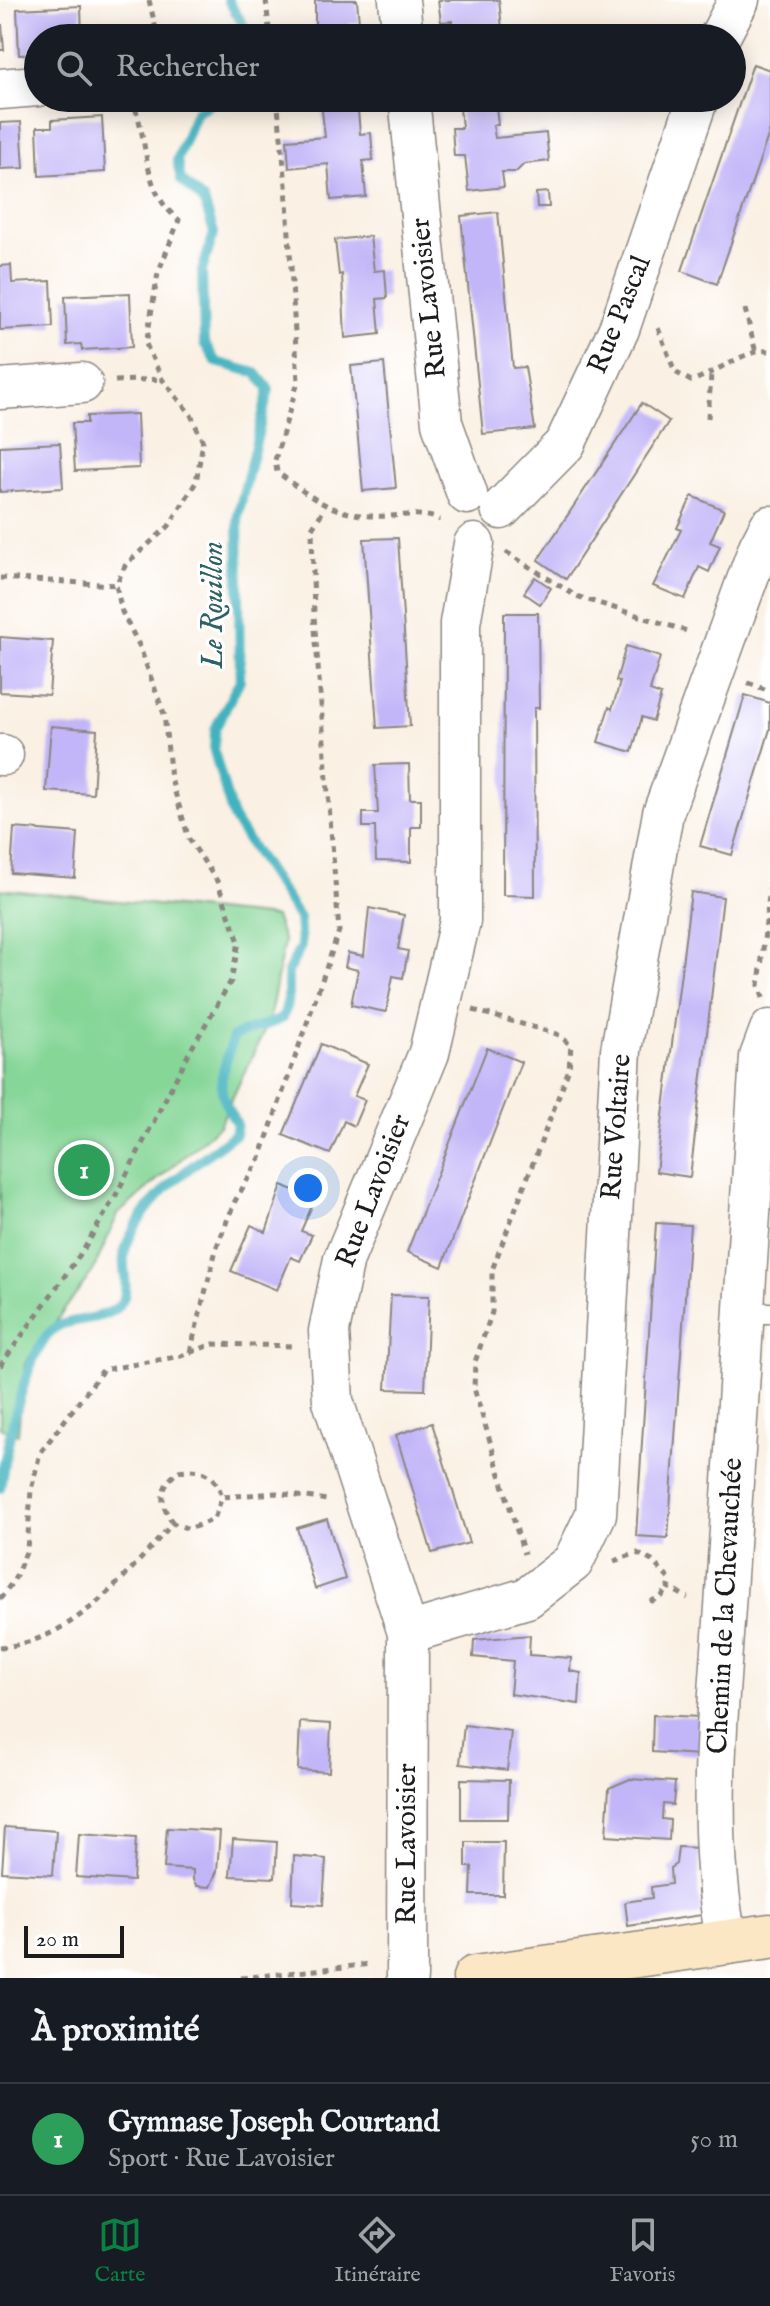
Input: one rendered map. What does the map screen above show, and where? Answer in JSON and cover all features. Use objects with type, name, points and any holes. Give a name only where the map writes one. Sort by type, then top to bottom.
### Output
[{"type":"main road","points":[[475,1978],[770,1936]]},
{"type":"street","points":[[399,0],[402,24]]},
{"type":"street","points":[[726,24],[739,0]]},
{"type":"street","points":[[0,89],[24,87]]},
{"type":"street","name":"Rue Lavoisier","points":[[407,1978],[408,1633],[333,1401],[329,1331],[344,1259],[429,1053],[460,921],[460,623],[476,523],[442,423],[410,112]]},
{"type":"street","name":"Rue Pascal","points":[[476,523],[565,444],[619,329],[693,112]]},
{"type":"street","points":[[0,389],[82,383]]},
{"type":"street","name":"Rue Voltaire","points":[[408,1633],[527,1598],[573,1562],[596,1514],[621,1050],[663,813],[759,547],[770,526]]},
{"type":"street","name":"Chemin de la Chevauchée","points":[[727,1944],[717,1889],[716,1858],[725,1614],[757,1313],[760,1057],[768,1020]]},
{"type":"path","points":[[149,0],[155,24]]},
{"type":"path","points":[[266,0],[269,24]]},
{"type":"path","points":[[0,1366],[84,1249],[116,1195],[190,1051],[231,981],[239,942],[217,881],[189,839],[171,779],[164,714],[139,645],[122,612],[116,585],[126,564],[169,526],[196,482],[203,442],[191,415],[162,379],[146,344],[158,273],[179,220],[162,207],[150,182],[138,112]]},
{"type":"path","points":[[278,112],[298,382],[275,460],[277,472],[325,508],[371,516],[430,515],[476,523],[576,596],[724,643]]},
{"type":"path","points":[[637,275],[675,372],[691,381],[711,375],[756,353],[770,351]]},
{"type":"path","points":[[745,309],[756,353]]},
{"type":"path","points":[[708,418],[711,375]]},
{"type":"path","points":[[82,383],[162,379]]},
{"type":"path","points":[[190,1352],[217,1246],[235,1201],[260,1158],[339,931],[314,616],[312,528],[325,508]]},
{"type":"path","points":[[0,578],[116,585]]},
{"type":"path","points":[[768,1020],[759,985],[770,887]]},
{"type":"path","points":[[442,1001],[557,1034],[571,1045],[569,1069],[492,1270],[492,1312],[475,1362],[474,1388],[535,1591]]},
{"type":"path","points":[[0,1599],[14,1580],[27,1550],[31,1490],[40,1453],[86,1388],[103,1370],[190,1352],[213,1344],[330,1347]]},
{"type":"path","points":[[200,1470],[216,1481],[222,1497],[214,1519],[199,1528],[189,1529],[173,1523],[164,1511],[161,1500],[163,1487],[179,1471],[200,1470]]},
{"type":"path","points":[[222,1497],[276,1493],[343,1501],[363,1496]]},
{"type":"path","points":[[0,1647],[45,1637],[88,1608],[126,1575],[173,1523]]},
{"type":"path","points":[[580,1549],[614,1562],[637,1553],[662,1570],[669,1579],[668,1587],[662,1596],[650,1602]]},
{"type":"path","points":[[668,1587],[715,1613],[725,1614]]},
{"type":"green space","points":[[0,889],[275,917],[284,942],[269,1021],[219,1126],[118,1214],[93,1271],[25,1363],[18,1434],[0,1428]]},
{"type":"building","points":[[315,0],[357,0],[359,22],[315,24]]},
{"type":"building","points":[[438,0],[499,0],[502,24],[441,22]]},
{"type":"building","points":[[81,6],[82,24],[24,24],[24,55],[19,55],[17,9]]},
{"type":"building","points":[[2,25],[4,50],[0,50]]},
{"type":"building","points":[[753,64],[770,70],[770,130],[717,284],[682,271],[737,112],[746,112],[746,84]]},
{"type":"building","points":[[322,112],[358,112],[360,134],[371,133],[373,160],[363,161],[366,197],[331,200],[328,164],[289,168],[287,140],[325,137]]},
{"type":"building","points":[[460,112],[497,112],[498,125],[493,125],[495,138],[546,133],[549,161],[524,164],[516,172],[502,172],[504,187],[469,191],[465,156],[454,156],[452,128],[462,128]]},
{"type":"building","points":[[102,117],[105,172],[39,176],[37,127],[52,127],[52,120]]},
{"type":"building","points":[[21,122],[24,168],[0,169],[0,123]]},
{"type":"building","points":[[548,192],[549,207],[537,207],[536,193]]},
{"type":"building","points":[[498,212],[513,368],[525,367],[535,429],[483,434],[461,216]]},
{"type":"building","points":[[370,236],[374,271],[385,270],[387,298],[377,299],[380,334],[345,338],[342,274],[339,275],[335,240]]},
{"type":"building","points":[[11,265],[12,283],[51,281],[53,327],[0,330],[0,266]]},
{"type":"building","points":[[130,293],[132,347],[82,350],[81,344],[67,345],[65,296]]},
{"type":"building","points":[[384,363],[396,488],[363,491],[351,366]]},
{"type":"building","points":[[642,403],[669,421],[566,579],[538,560]]},
{"type":"building","points":[[137,414],[139,468],[75,471],[72,423],[87,423],[87,416]]},
{"type":"building","points":[[60,443],[63,488],[0,492],[0,446]]},
{"type":"building","points":[[692,496],[724,510],[710,542],[720,546],[709,572],[699,567],[685,599],[653,586],[681,530],[677,528]]},
{"type":"building","points":[[398,538],[410,726],[377,728],[364,539]]},
{"type":"building","points":[[535,577],[551,588],[540,604],[524,593]]},
{"type":"building","points":[[504,613],[538,613],[539,708],[534,708],[535,896],[503,895]]},
{"type":"building","points":[[0,637],[53,641],[49,695],[0,692]]},
{"type":"building","points":[[626,646],[660,657],[650,691],[661,695],[653,721],[642,717],[632,752],[598,742],[609,707],[612,709],[616,696],[620,682],[616,681]]},
{"type":"building","points":[[745,695],[770,703],[770,729],[732,855],[700,846]]},
{"type":"building","points":[[51,726],[97,730],[93,794],[46,791]]},
{"type":"building","points":[[409,764],[410,799],[421,799],[421,827],[411,827],[411,862],[376,861],[375,827],[363,827],[363,813],[378,813],[375,765]]},
{"type":"building","points":[[14,828],[78,833],[75,878],[11,873]]},
{"type":"building","points":[[691,892],[723,897],[690,1177],[656,1172]]},
{"type":"building","points":[[369,908],[404,915],[398,949],[408,951],[403,978],[393,976],[386,1012],[351,1005],[358,970],[345,967],[348,953],[364,956]]},
{"type":"building","points":[[321,1044],[368,1064],[354,1096],[365,1100],[354,1126],[344,1121],[330,1154],[283,1135]]},
{"type":"building","points":[[487,1048],[521,1062],[442,1267],[407,1252]]},
{"type":"building","points":[[282,1185],[315,1199],[301,1231],[312,1235],[300,1261],[291,1257],[277,1290],[231,1271],[251,1225],[266,1232]]},
{"type":"building","points":[[656,1223],[690,1225],[668,1538],[636,1536]]},
{"type":"building","points":[[391,1295],[429,1296],[425,1390],[386,1389]]},
{"type":"building","points":[[432,1423],[469,1543],[432,1553],[396,1435]]},
{"type":"building","points":[[327,1519],[345,1579],[315,1589],[297,1528]]},
{"type":"building","points":[[530,1635],[529,1655],[571,1658],[570,1671],[581,1673],[579,1704],[510,1694],[513,1661],[473,1657],[474,1640]]},
{"type":"building","points":[[653,1715],[701,1717],[700,1755],[652,1752]]},
{"type":"building","points":[[300,1722],[331,1724],[329,1772],[298,1770]]},
{"type":"building","points":[[464,1725],[511,1731],[507,1770],[460,1764]]},
{"type":"building","points":[[461,1779],[509,1780],[508,1819],[461,1819]]},
{"type":"building","points":[[630,1779],[675,1782],[673,1805],[663,1804],[662,1819],[670,1820],[669,1840],[606,1836],[609,1788]]},
{"type":"building","points":[[5,1827],[56,1831],[53,1875],[2,1872]]},
{"type":"building","points":[[167,1828],[220,1831],[217,1871],[210,1887],[197,1886],[193,1880],[193,1870],[164,1868]]},
{"type":"building","points":[[79,1834],[136,1838],[133,1881],[76,1877]]},
{"type":"building","points":[[233,1839],[277,1842],[275,1878],[230,1876]]},
{"type":"building","points":[[466,1842],[504,1842],[503,1895],[471,1895],[472,1867],[466,1867]]},
{"type":"building","points":[[678,1847],[700,1848],[698,1892],[702,1915],[628,1926],[625,1902],[652,1898],[651,1887],[671,1884],[670,1868],[676,1864]]},
{"type":"building","points":[[294,1856],[326,1859],[323,1905],[292,1903]]},
{"type":"waterway","name":"Le Rouillon","points":[[228,0],[243,24]]},
{"type":"waterway","name":"Le Rouillon","points":[[0,1488],[20,1399],[37,1351],[48,1334],[60,1325],[103,1315],[117,1307],[124,1295],[124,1254],[134,1228],[172,1183],[235,1134],[237,1124],[222,1091],[223,1073],[233,1037],[283,1018],[288,999],[288,972],[301,946],[299,918],[233,818],[214,751],[215,729],[240,680],[238,515],[269,389],[256,373],[216,362],[204,343],[202,271],[214,233],[204,201],[181,180],[177,160],[196,112]]},
{"type":"place","name":"Gymnase Joseph Courtand","points":[[84,1170]]}]
